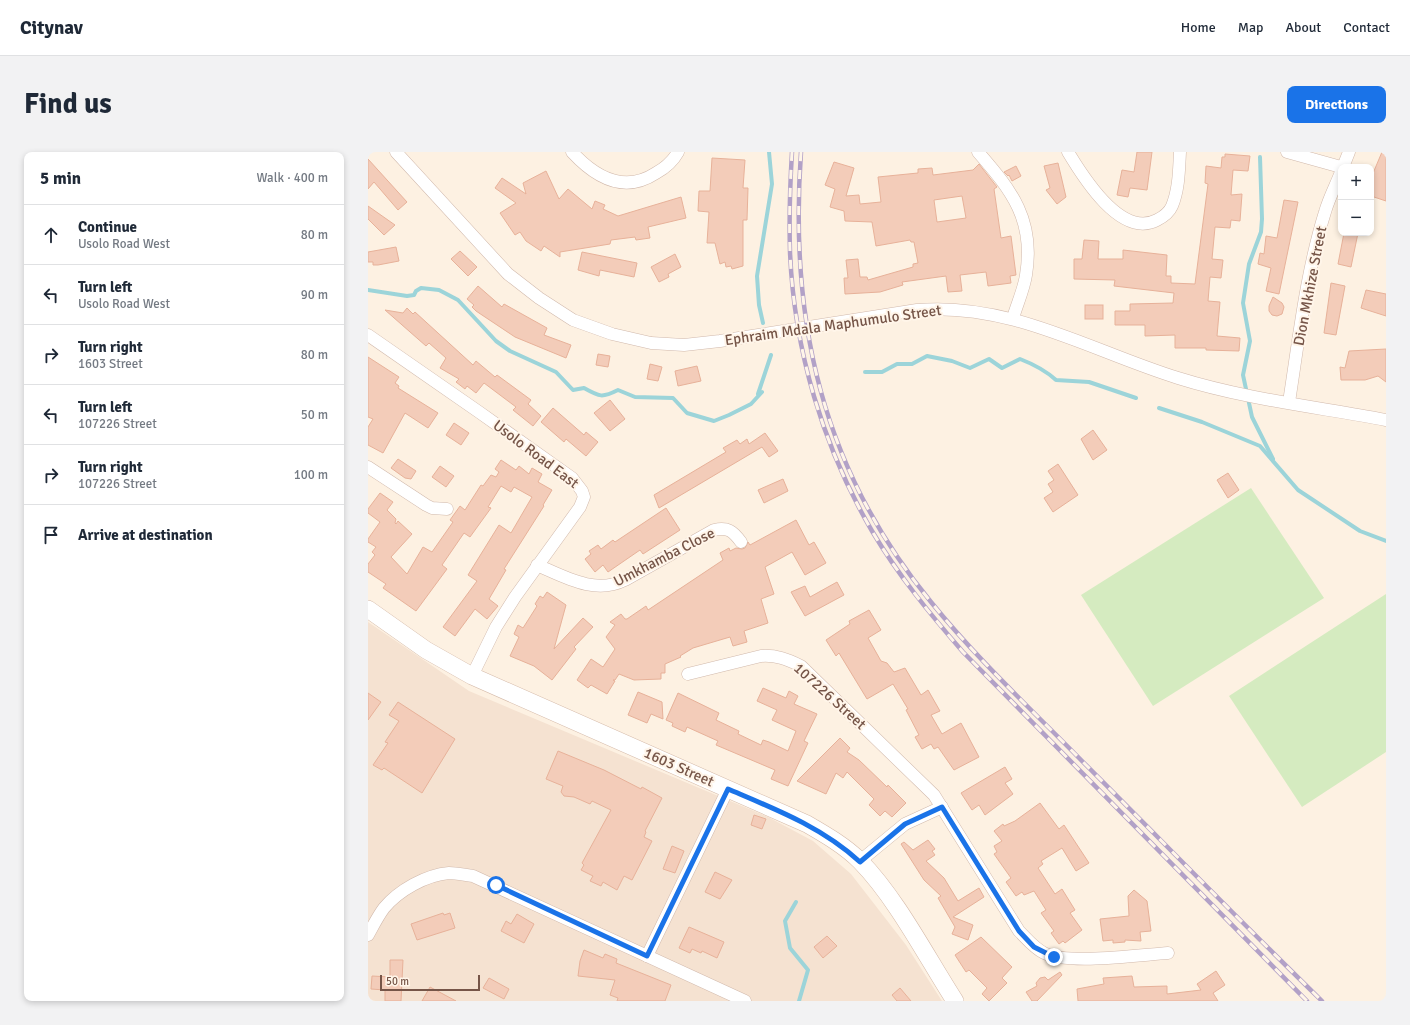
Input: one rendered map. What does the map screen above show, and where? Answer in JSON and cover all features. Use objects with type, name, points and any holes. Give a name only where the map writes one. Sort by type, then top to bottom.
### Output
[{"type":"street","name":"Ephraim Mdala Maphumulo Street","points":[[396,152],[508,274],[538,298],[574,320],[612,334],[651,343],[684,345],[720,341],[903,312],[943,308],[973,310],[1013,318],[1179,378],[1261,398],[1386,420]]},
{"type":"street","points":[[572,152],[581,162],[601,176],[620,183],[645,181],[665,168],[678,152]]},
{"type":"street","points":[[978,152],[1014,197],[1024,220],[1028,246],[1026,275],[1013,318]]},
{"type":"street","points":[[1068,152],[1110,209],[1123,219],[1137,224],[1152,223],[1164,217],[1172,208],[1177,189],[1180,152]]},
{"type":"street","points":[[1287,152],[1338,166]]},
{"type":"street","points":[[1343,164],[1349,152]]},
{"type":"street","name":"Dion Mkhize Street","points":[[1289,402],[1307,282],[1326,210],[1338,180]]},
{"type":"street","name":"Usolo Road East","points":[[368,335],[490,420],[579,485],[582,490],[584,497],[580,507],[537,565],[496,627],[472,676]]},
{"type":"street","points":[[368,467],[411,497],[426,505],[432,508],[447,509]]},
{"type":"street","name":"Umkhamba Close","points":[[537,565],[579,583],[594,586],[606,586],[620,582],[714,530],[721,528],[734,531],[741,542]]},
{"type":"street","name":"1603 Street","points":[[368,609],[426,650],[472,676],[807,824],[836,842],[860,862],[882,887],[955,1001]]},
{"type":"street","name":"107226 Street","points":[[688,674],[761,656],[772,655],[791,661],[800,666],[924,784],[942,807],[1019,931],[1034,947],[1044,953],[1068,959],[1168,953]]},
{"type":"street","points":[[647,956],[728,789]]},
{"type":"street","points":[[860,862],[905,824],[942,807]]},
{"type":"street","points":[[368,935],[385,908],[398,895],[415,884],[435,876],[450,873],[473,876],[496,885],[745,1001]]},
{"type":"shaded area","points":[[368,622],[469,691],[768,817],[813,841],[851,874],[906,945],[942,1001],[368,1001]]},
{"type":"green space","points":[[1251,488],[1324,598],[1153,706],[1081,595]]},
{"type":"green space","points":[[1386,594],[1386,752],[1302,807],[1229,696]]},
{"type":"building","points":[[1137,152],[1152,152],[1147,190],[1130,188],[1128,197],[1117,195],[1122,170],[1134,172]]},
{"type":"building","points":[[1382,152],[1386,152],[1386,201],[1374,197],[1374,171]]},
{"type":"building","points":[[1225,154],[1250,156],[1248,171],[1233,170],[1231,195],[1242,194],[1240,221],[1231,220],[1230,228],[1215,227],[1212,259],[1223,260],[1221,278],[1210,277],[1208,301],[1220,302],[1217,336],[1240,338],[1239,351],[1206,350],[1206,348],[1175,348],[1175,335],[1145,336],[1145,325],[1115,325],[1115,311],[1130,311],[1130,304],[1173,303],[1174,293],[1114,286],[1115,280],[1074,279],[1074,259],[1082,259],[1084,240],[1099,241],[1098,259],[1123,259],[1123,250],[1167,255],[1166,276],[1171,276],[1171,283],[1195,284],[1208,184],[1205,183],[1206,166],[1221,168],[1222,157],[1225,157]]},
{"type":"building","points":[[712,158],[745,160],[743,188],[748,188],[747,220],[743,220],[743,266],[732,269],[731,266],[726,267],[725,262],[720,264],[715,243],[707,243],[709,212],[698,211],[699,191],[710,191]]},
{"type":"building","points":[[368,159],[407,202],[398,210],[374,182],[368,189]]},
{"type":"building","points":[[834,162],[854,168],[846,196],[859,195],[860,204],[881,202],[878,177],[918,173],[918,169],[932,168],[933,175],[973,170],[979,164],[997,187],[994,189],[1001,238],[1011,236],[1016,275],[1010,276],[1011,283],[988,286],[986,272],[960,275],[962,291],[948,292],[946,276],[902,282],[903,285],[880,292],[845,294],[844,278],[848,278],[846,260],[858,259],[860,277],[867,277],[868,280],[913,267],[913,264],[918,263],[914,242],[911,242],[910,240],[876,246],[872,222],[845,221],[844,211],[830,207],[835,189],[825,185]],"holes":[[[962,196],[966,218],[937,222],[934,200]]]},
{"type":"building","points":[[1058,163],[1066,197],[1057,204],[1046,190],[1050,188],[1044,166]]},
{"type":"building","points":[[1016,166],[1021,176],[1012,181],[1009,175],[1008,176],[1004,172]]},
{"type":"building","points":[[546,171],[559,199],[568,189],[592,209],[595,201],[605,205],[603,209],[618,216],[681,197],[686,218],[648,227],[650,238],[636,240],[635,237],[611,240],[610,244],[560,252],[560,257],[544,246],[541,251],[526,241],[520,232],[515,235],[500,213],[516,203],[495,188],[502,178],[526,194],[523,183]]},
{"type":"building","points":[[1284,200],[1298,202],[1279,294],[1266,291],[1271,268],[1258,264],[1260,253],[1264,254],[1266,236],[1277,238]]},
{"type":"building","points":[[368,206],[395,225],[384,235],[368,219]]},
{"type":"building","points":[[1343,236],[1357,236],[1351,267],[1338,264]]},
{"type":"building","points":[[396,247],[399,261],[378,265],[373,265],[373,262],[368,262],[368,252]]},
{"type":"building","points":[[460,251],[477,267],[468,276],[451,259]]},
{"type":"building","points":[[582,252],[637,263],[634,277],[600,270],[599,276],[578,270]]},
{"type":"building","points":[[675,254],[681,267],[668,274],[669,277],[659,282],[651,267]]},
{"type":"building","points":[[1331,283],[1345,286],[1336,335],[1324,333]]},
{"type":"building","points":[[478,286],[502,307],[504,304],[547,328],[544,335],[571,345],[566,358],[515,337],[476,311],[472,307],[474,305],[467,299]]},
{"type":"building","points":[[1366,290],[1386,294],[1386,316],[1361,308]]},
{"type":"building","points":[[1273,297],[1282,303],[1284,307],[1282,314],[1277,316],[1272,315],[1269,311],[1269,306]]},
{"type":"building","points":[[1085,305],[1103,305],[1103,319],[1085,319]]},
{"type":"building","points":[[407,308],[413,314],[415,312],[473,365],[476,361],[495,377],[497,375],[531,400],[528,404],[541,416],[533,426],[513,410],[516,407],[484,383],[476,393],[467,386],[465,389],[456,382],[459,379],[440,368],[446,358],[429,343],[426,346],[385,310],[403,313]]},
{"type":"building","points":[[1386,349],[1386,382],[1378,376],[1365,380],[1341,380],[1340,367],[1345,368],[1349,351]]},
{"type":"building","points":[[598,354],[610,356],[608,367],[596,365]]},
{"type":"building","points":[[368,357],[399,377],[395,383],[399,386],[398,388],[438,413],[428,428],[405,413],[383,453],[368,445],[368,427],[373,419],[368,417]]},
{"type":"building","points":[[650,364],[662,367],[658,381],[647,379]]},
{"type":"building","points":[[697,366],[701,381],[678,386],[675,371]]},
{"type":"building","points":[[610,400],[625,419],[610,431],[594,413]]},
{"type":"building","points":[[553,408],[584,435],[586,432],[598,442],[586,456],[566,439],[564,442],[541,422]]},
{"type":"building","points":[[454,423],[469,433],[461,445],[446,435]]},
{"type":"building","points":[[1093,430],[1107,450],[1093,460],[1081,439]]},
{"type":"building","points":[[765,433],[778,451],[769,457],[762,447],[659,508],[654,495],[726,452],[723,448],[737,440],[740,444],[747,439],[749,444]]},
{"type":"building","points":[[398,459],[416,471],[411,479],[405,478],[391,468]]},
{"type":"building","points":[[501,460],[516,470],[519,466],[529,474],[532,468],[542,474],[538,482],[552,490],[543,505],[544,506],[504,569],[506,570],[489,599],[498,606],[487,619],[475,609],[455,636],[443,627],[477,581],[468,575],[499,525],[511,533],[532,497],[514,487],[511,492],[501,486],[488,507],[491,508],[470,537],[464,533],[442,565],[447,569],[416,611],[383,588],[386,584],[368,572],[368,564],[375,555],[372,552],[376,547],[368,542],[368,539],[380,522],[368,513],[368,509],[380,493],[393,502],[387,510],[396,519],[396,524],[398,521],[412,534],[391,557],[407,574],[423,547],[432,552],[453,522],[450,520],[460,506],[465,510],[481,485],[483,486],[491,475],[496,477],[499,472],[495,469]]},
{"type":"building","points":[[1058,464],[1078,495],[1053,512],[1044,498],[1053,492],[1048,484],[1054,480],[1048,471]]},
{"type":"building","points":[[440,466],[454,476],[446,487],[432,477]]},
{"type":"building","points":[[1228,473],[1239,490],[1228,498],[1217,480]]},
{"type":"building","points":[[783,479],[788,491],[764,503],[758,490]]},
{"type":"building","points":[[666,508],[680,530],[643,554],[640,550],[608,572],[603,565],[595,572],[585,559],[591,554],[589,551],[598,545],[601,549],[613,540],[615,542]]},
{"type":"building","points":[[796,520],[809,545],[814,542],[826,563],[805,575],[792,552],[765,567],[774,594],[761,599],[768,623],[744,631],[747,642],[733,646],[730,637],[693,648],[680,656],[681,657],[665,664],[665,673],[661,673],[661,679],[634,680],[619,674],[615,680],[613,680],[615,681],[607,694],[591,685],[588,688],[577,680],[591,659],[603,667],[615,649],[606,637],[615,625],[610,622],[621,614],[625,619],[627,619],[646,606],[648,610],[723,560],[720,553],[729,548],[730,551],[736,548],[745,548],[748,542],[750,545]]},
{"type":"building","points":[[837,582],[844,595],[805,616],[791,592],[805,586],[810,597]]},
{"type":"building","points":[[547,592],[566,605],[554,649],[583,618],[593,627],[574,647],[576,649],[552,680],[534,666],[510,656],[519,637],[514,634],[518,625],[523,628],[537,606],[535,604],[540,596],[543,598]]},
{"type":"building","points":[[869,610],[881,630],[868,638],[881,661],[887,663],[894,672],[905,668],[921,695],[928,690],[940,711],[931,715],[942,734],[961,723],[979,757],[954,770],[938,747],[934,749],[931,744],[922,749],[915,737],[919,735],[906,710],[908,709],[893,684],[867,699],[839,653],[836,656],[826,640],[850,624],[849,621]]},
{"type":"building","points":[[763,688],[786,698],[789,691],[798,696],[794,704],[817,714],[804,741],[808,743],[788,786],[771,779],[775,770],[716,745],[718,741],[687,727],[685,732],[672,726],[673,723],[666,720],[678,693],[719,713],[716,720],[739,731],[738,734],[761,745],[763,740],[788,751],[796,731],[772,720],[777,710],[757,701]]},
{"type":"building","points":[[638,692],[662,702],[663,719],[651,714],[647,723],[628,715]]},
{"type":"building","points":[[368,693],[381,702],[368,720]]},
{"type":"building","points":[[398,702],[455,739],[422,793],[384,768],[382,770],[373,765],[388,743],[385,742],[399,721],[389,715]]},
{"type":"building","points":[[840,738],[850,748],[847,752],[859,760],[887,787],[888,785],[906,803],[892,817],[885,811],[880,816],[869,805],[874,799],[847,772],[843,778],[836,773],[826,794],[797,781]]},
{"type":"building","points":[[558,751],[604,770],[641,789],[642,787],[662,798],[645,831],[644,837],[652,841],[632,880],[624,876],[617,890],[603,882],[601,886],[590,881],[593,876],[581,870],[584,865],[582,863],[611,810],[592,801],[590,804],[574,797],[564,796],[561,792],[563,786],[546,779]]},
{"type":"building","points":[[1005,767],[1012,779],[1005,783],[1013,794],[985,815],[979,805],[972,810],[961,793]]},
{"type":"building","points":[[1040,803],[1059,829],[1064,825],[1089,863],[1076,871],[1062,848],[1041,861],[1043,864],[1038,868],[1055,894],[1062,889],[1075,910],[1070,913],[1082,930],[1065,943],[1063,941],[1059,944],[1051,933],[1054,931],[1041,913],[1046,910],[1034,891],[1024,895],[1022,892],[1016,896],[1006,882],[1011,878],[994,854],[997,852],[994,846],[1002,841],[994,831],[1003,824],[1004,826],[1015,821]]},
{"type":"building","points":[[754,815],[766,819],[762,829],[751,825]]},
{"type":"building","points":[[928,840],[935,849],[932,851],[935,855],[926,861],[944,878],[958,901],[979,888],[984,897],[953,917],[973,925],[968,940],[952,934],[955,927],[938,898],[941,896],[924,880],[901,844],[904,842],[913,850]]},
{"type":"building","points":[[672,846],[684,851],[675,873],[663,869]]},
{"type":"building","points":[[715,872],[732,880],[720,899],[705,892]]},
{"type":"building","points":[[1134,890],[1147,901],[1151,931],[1140,932],[1141,941],[1125,940],[1125,942],[1113,943],[1113,940],[1103,941],[1100,919],[1129,916],[1128,896]]},
{"type":"building","points":[[443,913],[444,915],[450,913],[455,928],[417,940],[411,924]]},
{"type":"building","points":[[517,914],[534,924],[524,943],[501,931],[506,921],[511,924]]},
{"type":"building","points":[[689,927],[724,942],[717,958],[702,951],[701,953],[692,949],[690,953],[679,948]]},
{"type":"building","points":[[827,936],[837,946],[823,958],[814,947]]},
{"type":"building","points":[[981,937],[1012,967],[1002,978],[1007,983],[989,1001],[982,994],[987,988],[969,970],[966,972],[955,955]]},
{"type":"building","points":[[584,950],[603,958],[605,954],[617,959],[616,963],[671,985],[665,1001],[617,1001],[618,998],[610,995],[615,980],[578,976],[580,961]]},
{"type":"building","points":[[390,960],[403,960],[401,1001],[385,1001],[385,990],[371,989],[372,976],[390,977]]},
{"type":"building","points":[[1216,971],[1225,985],[1213,993],[1218,1001],[1078,1001],[1077,989],[1104,984],[1103,978],[1132,976],[1134,987],[1167,986],[1167,994],[1201,990],[1197,984]]},
{"type":"building","points":[[1060,972],[1062,975],[1037,1001],[1032,1001],[1026,992],[1037,986],[1036,983],[1040,978],[1045,977],[1048,980]]},
{"type":"building","points":[[489,978],[509,989],[504,999],[483,988]]},
{"type":"building","points":[[430,987],[456,1001],[422,1001]]},
{"type":"building","points":[[900,988],[911,1001],[897,1001],[892,995]]},
{"type":"waterway","points":[[763,323],[759,305],[757,276],[772,184],[769,152]]},
{"type":"waterway","points":[[1260,157],[1261,232],[1249,264],[1243,303],[1250,341],[1243,375],[1252,417],[1273,459]]},
{"type":"waterway","points":[[368,290],[407,296],[414,295],[416,291],[421,288],[439,290],[458,300],[496,341],[510,351],[556,372],[573,390],[584,388],[598,395],[604,395],[618,390],[635,397],[673,398],[687,413],[714,421],[751,404],[762,392]]},
{"type":"waterway","points":[[758,394],[771,355]]},
{"type":"waterway","points":[[865,372],[882,372],[897,364],[912,364],[927,356],[952,361],[970,368],[989,359],[1002,368],[1020,359],[1048,373],[1056,380],[1089,382],[1136,398]]},
{"type":"waterway","points":[[1159,408],[1202,422],[1260,446],[1298,490],[1360,531],[1386,541]]},
{"type":"waterway","points":[[796,902],[785,921],[790,948],[808,970],[799,1001]]},
{"type":"railway","points":[[792,152],[790,252],[793,289],[805,361],[814,397],[839,466],[872,531],[915,594],[963,652],[1307,1001]]},
{"type":"railway","points":[[801,152],[799,214],[801,275],[808,334],[821,390],[839,446],[863,499],[894,551],[931,602],[986,664],[1322,1001]]},
{"type":"route","points":[[496,885],[647,956],[728,789],[807,824],[846,849],[860,862],[905,824],[942,807],[1019,931],[1034,947],[1054,957]]}]
